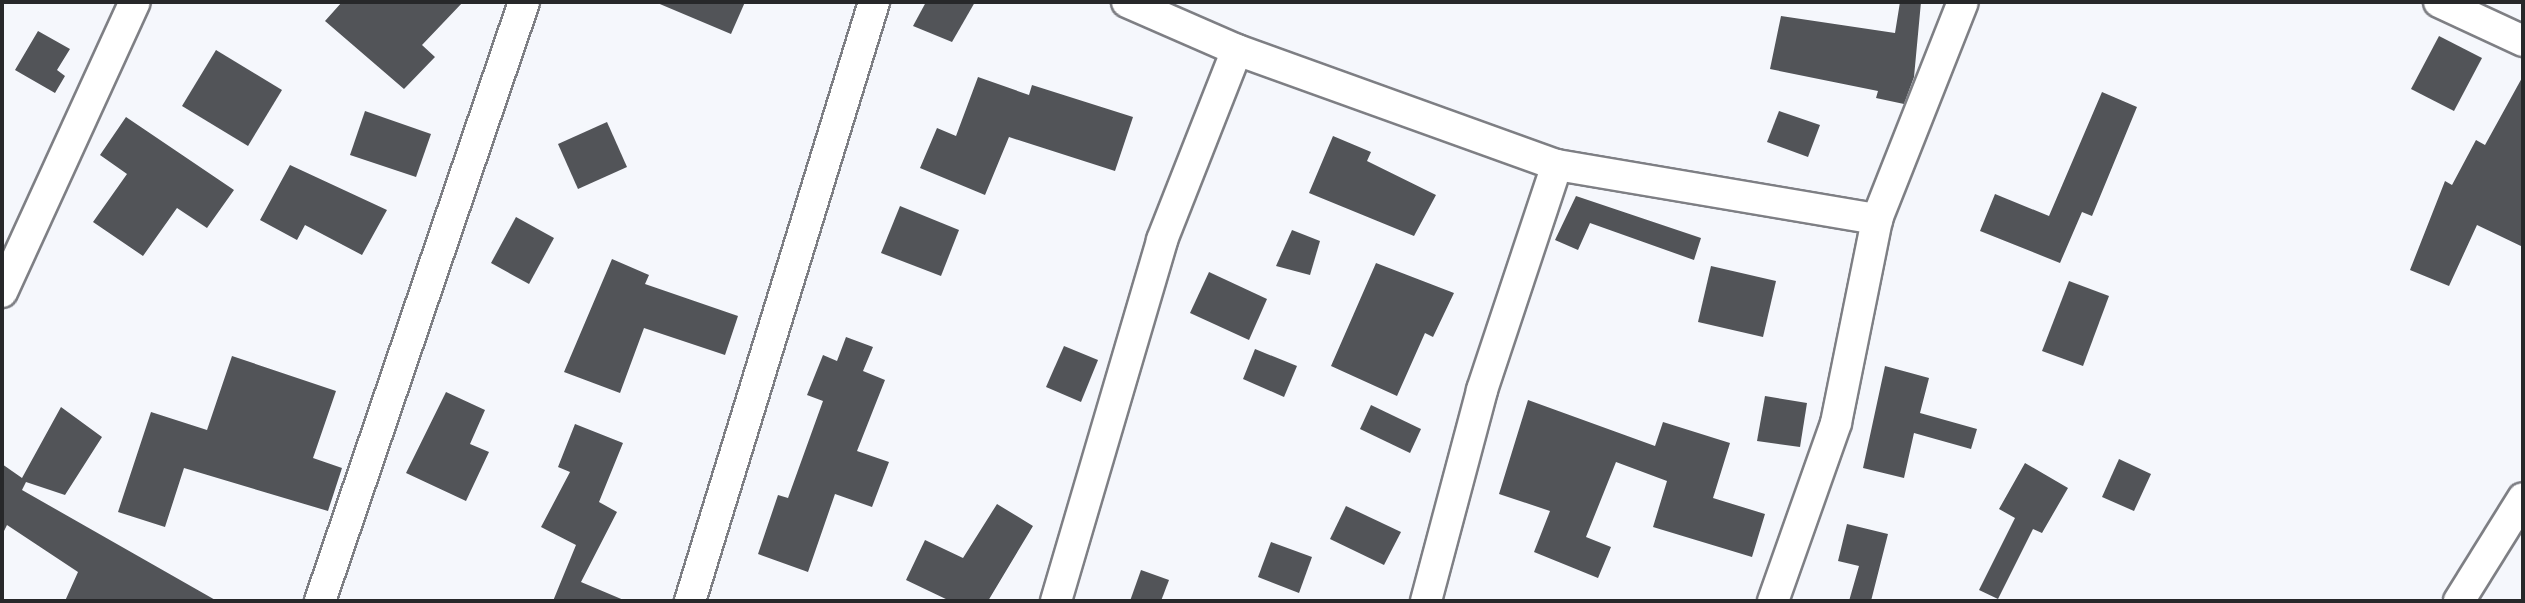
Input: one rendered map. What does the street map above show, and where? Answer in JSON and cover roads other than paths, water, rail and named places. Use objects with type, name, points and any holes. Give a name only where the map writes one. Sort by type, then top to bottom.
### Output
[{"type":"street","points":[[2,292],[135,2]]},
{"type":"street","points":[[320,601],[524,2]]},
{"type":"street","points":[[690,601],[874,2]]},
{"type":"street","points":[[1126,2],[1237,50],[1557,164],[1877,219]]},
{"type":"street","points":[[1773,601],[1836,423],[1877,219],[1963,2]]},
{"type":"street","points":[[2439,2],[2523,41]]},
{"type":"street","points":[[1056,601],[1162,240],[1237,50]]},
{"type":"street","points":[[1426,601],[1482,390],[1557,164]]},
{"type":"street","points":[[2459,601],[2523,498]]}]
